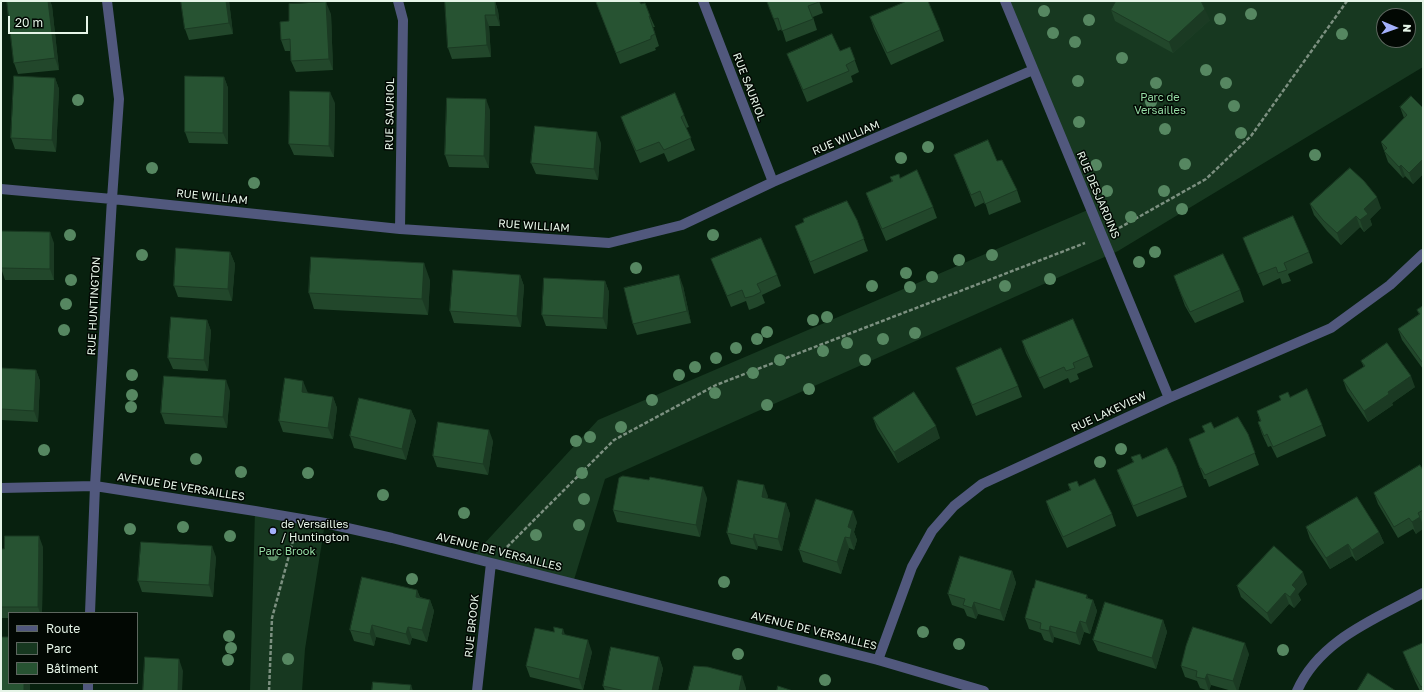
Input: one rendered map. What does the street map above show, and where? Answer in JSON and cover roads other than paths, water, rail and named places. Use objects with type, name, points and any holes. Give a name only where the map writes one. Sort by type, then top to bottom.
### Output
[{"type":"street","name":"RUE HUNTINGTON","points":[[90,612],[95,486],[119,99],[107,1]]},
{"type":"street","name":"RUE SAURIOL","points":[[398,1],[403,20],[400,229]]},
{"type":"street","name":"RUE SAURIOL","points":[[703,1],[773,182]]},
{"type":"street","name":"RUE DESJARDINS","points":[[1005,1],[1169,398]]},
{"type":"street","name":"RUE WILLIAM","points":[[1,189],[400,229],[609,243],[682,225],[773,182],[1033,70]]},
{"type":"street","name":"RUE LAKEVIEW","points":[[878,660],[912,567],[932,532],[954,506],[982,484],[1169,398],[1331,328],[1390,285],[1423,254]]},
{"type":"street","name":"AVENUE DE VERSAILLES","points":[[1,488],[95,486],[255,511],[392,538],[878,660],[984,691]]},
{"type":"street","name":"RUE BROOK","points":[[477,691],[491,563]]},
{"type":"street","points":[[1297,691],[1303,678],[1325,651],[1351,632],[1423,593]]},
{"type":"place","name":"de Versailles / Huntington","points":[[273,531]]},
{"type":"park label","name":"Parc de Versailles","points":[[1160,104]]},
{"type":"park label","name":"Parc Brook","points":[[287,552]]}]
